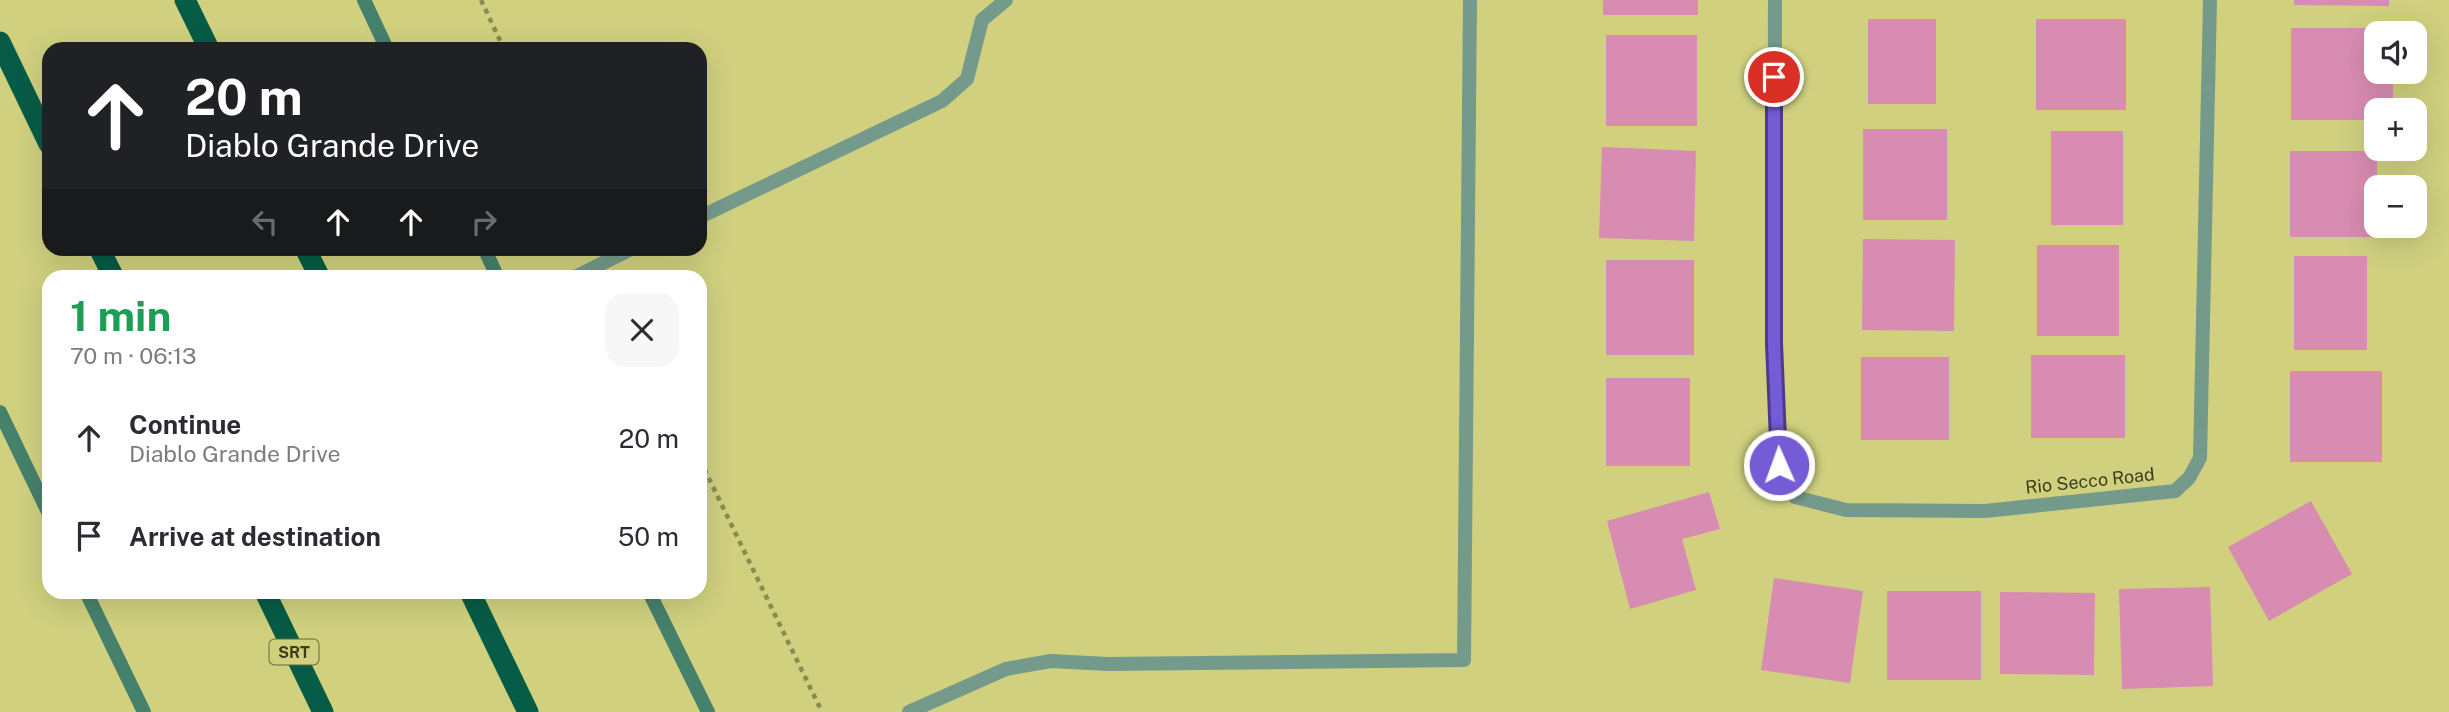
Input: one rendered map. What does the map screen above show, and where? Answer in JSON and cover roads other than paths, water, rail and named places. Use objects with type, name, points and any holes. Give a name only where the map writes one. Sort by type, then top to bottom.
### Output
[{"type":"highway","points":[[186,0],[206,42]]},
{"type":"highway","points":[[0,42],[42,129]]},
{"type":"highway","name":"SRT","points":[[268,599],[323,712]]},
{"type":"highway","points":[[473,599],[528,712]]},
{"type":"main road","points":[[364,0],[384,42]]},
{"type":"main road","points":[[0,412],[42,499]]},
{"type":"main road","points":[[89,599],[144,712]]},
{"type":"main road","points":[[652,599],[708,712]]},
{"type":"street","points":[[707,214],[942,101],[967,79],[982,19],[1006,0]]},
{"type":"street","points":[[909,712],[1006,669],[1051,661],[1108,664],[1464,660],[1471,0]]},
{"type":"street","name":"Rio Secco Road","points":[[1775,0],[1774,343],[1779,465],[1784,482],[1795,497],[1846,510],[1985,511],[2175,491],[2189,478],[2200,458],[2203,429],[2210,0]]},
{"type":"street","points":[[589,270],[618,256]]}]
